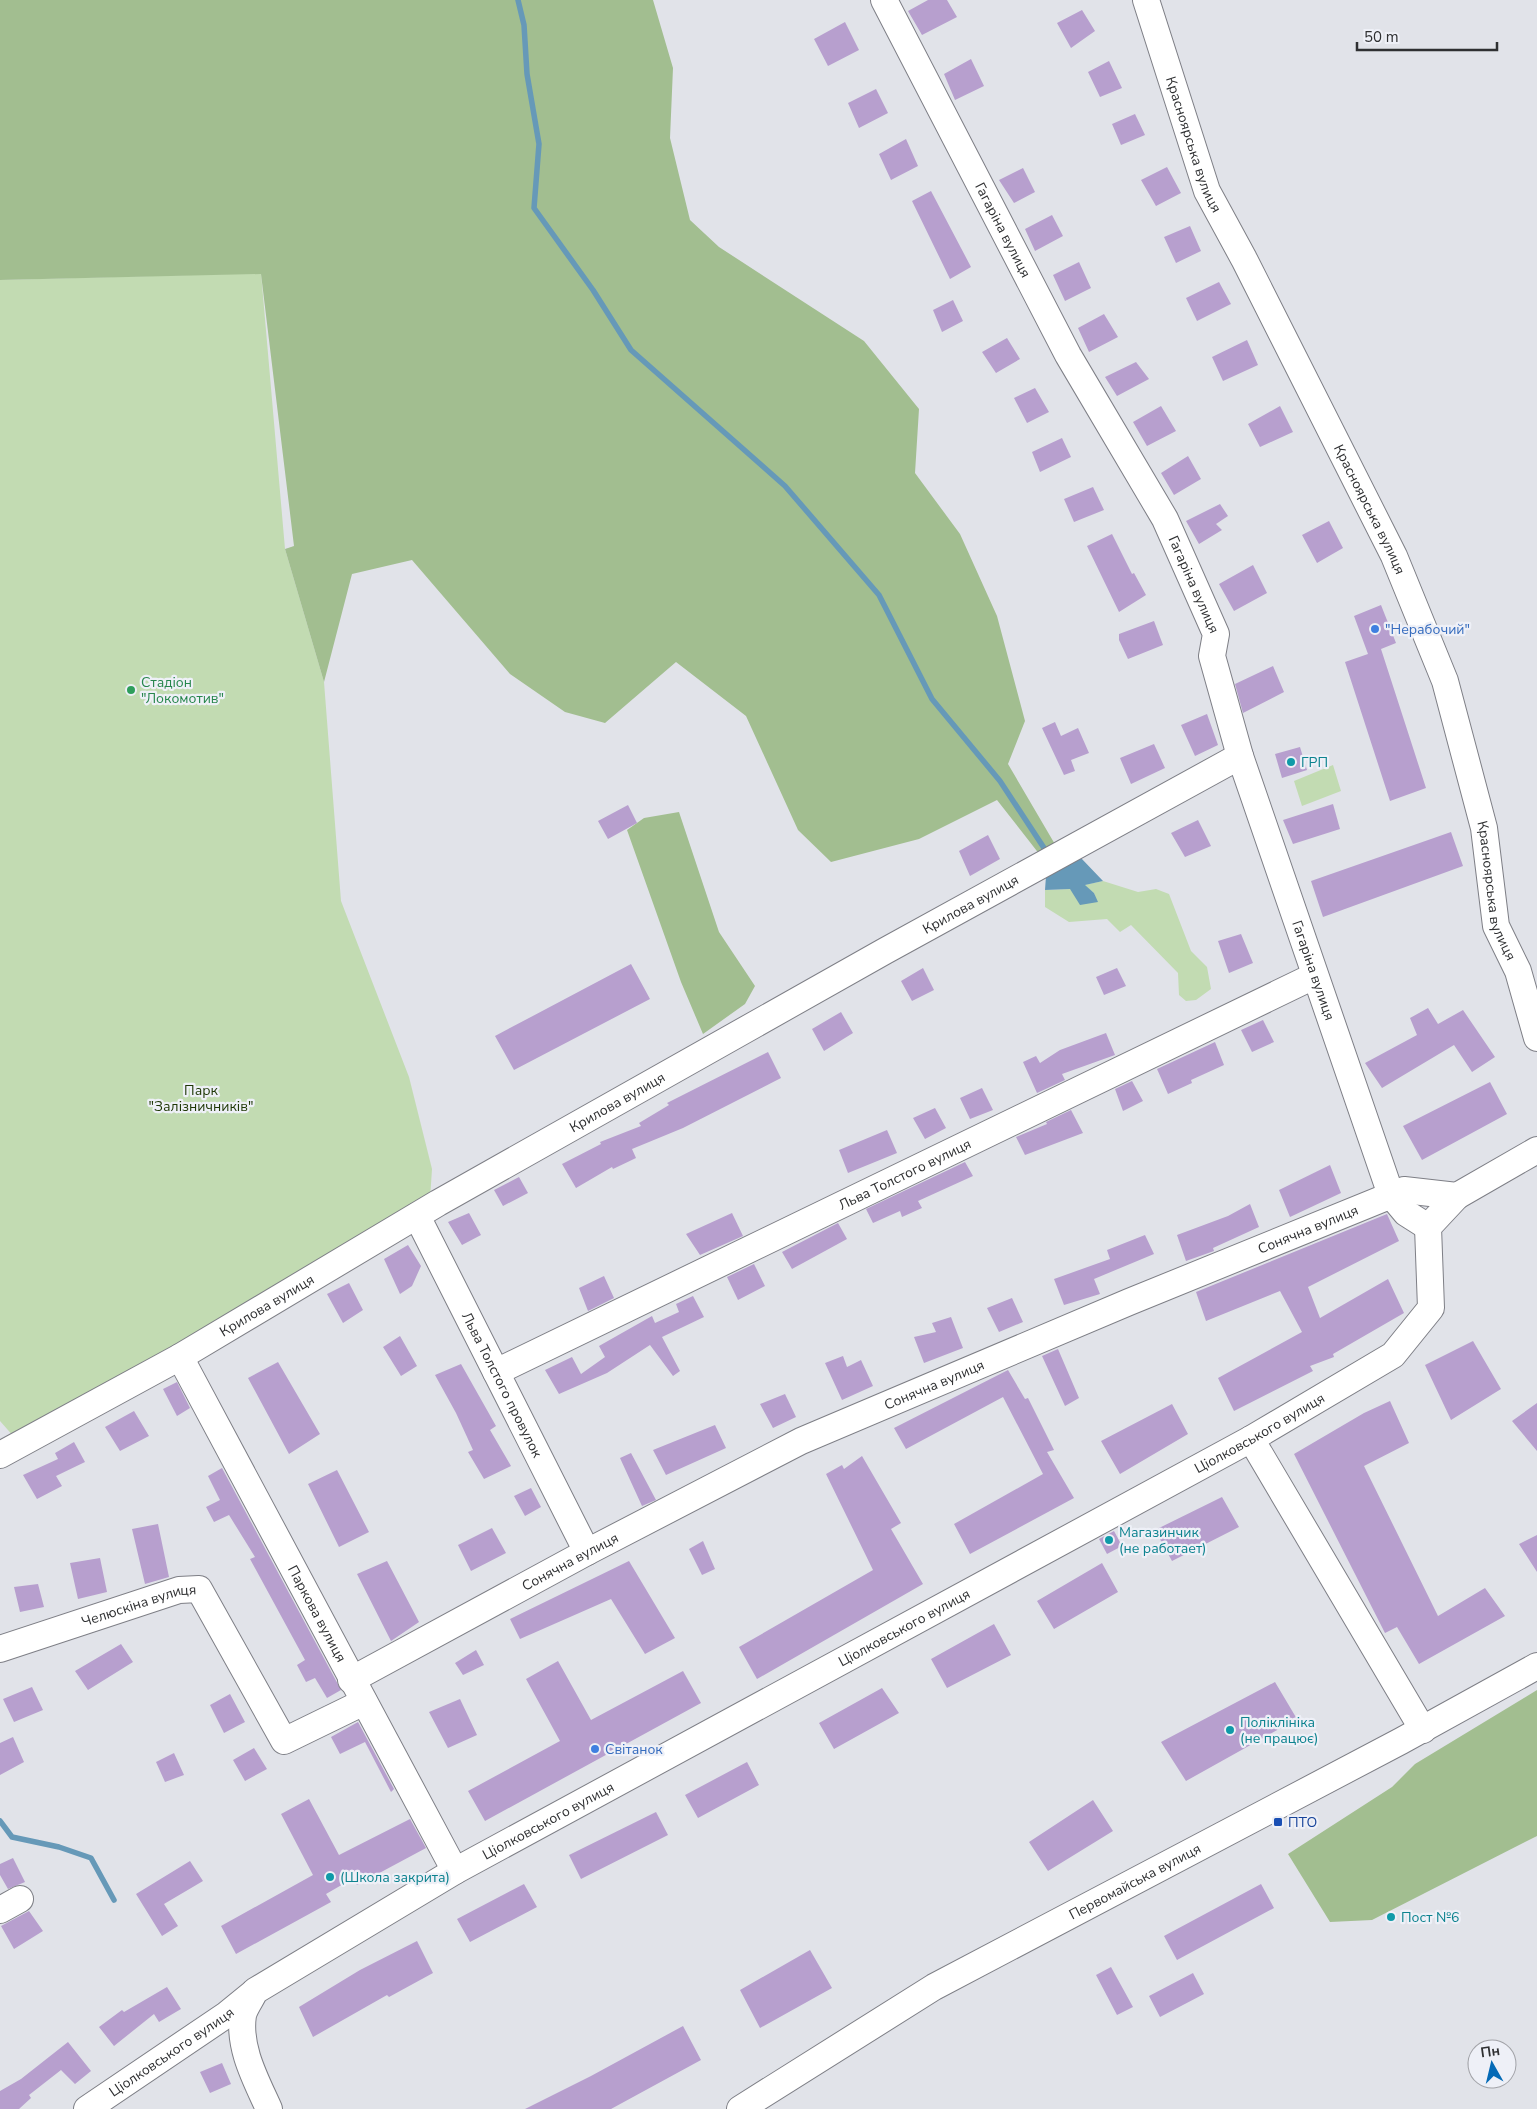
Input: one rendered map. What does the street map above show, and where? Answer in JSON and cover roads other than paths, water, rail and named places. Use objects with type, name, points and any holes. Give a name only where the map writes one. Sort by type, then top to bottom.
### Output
[{"type":"street","name":"Гагаріна вулиця","points":[[884,0],[1068,354],[1165,518],[1216,634],[1212,656],[1240,756],[1314,976],[1391,1195],[1406,1213],[1428,1227]]},
{"type":"street","name":"Красноярська вулиця","points":[[1146,0],[1207,191],[1244,259],[1394,556],[1445,681],[1484,828],[1496,926],[1518,971],[1537,1038]]},
{"type":"street","name":"Крилова вулиця","points":[[0,1455],[180,1357],[416,1216],[876,956],[1240,756]]},
{"type":"street","name":"Льва Толстого вулиця","points":[[496,1372],[1314,976]]},
{"type":"street","points":[[1428,1227],[1457,1196],[1537,1150]]},
{"type":"street","name":"Сонячна вулиця","points":[[284,1741],[358,1691],[587,1552],[801,1442],[1129,1302],[1404,1190],[1457,1196]]},
{"type":"street","name":"Льва Толстого провулок","points":[[416,1216],[587,1552]]},
{"type":"street","name":"Ціолковського вулиця","points":[[87,2109],[226,2015],[256,1991],[455,1871],[1251,1439],[1393,1355],[1431,1308],[1428,1227]]},
{"type":"street","name":"Паркова вулиця","points":[[180,1357],[455,1871]]},
{"type":"street","points":[[1251,1439],[1423,1730]]},
{"type":"street","name":"Челюскіна вулиця","points":[[0,1648],[179,1590],[199,1589],[284,1741]]},
{"type":"street","name":"Первомайська вулиця","points":[[740,2109],[934,1987],[1423,1730],[1537,1666]]},
{"type":"street","name":"Ціолковського вулиця","points":[[256,1991],[243,2014],[242,2034],[250,2067],[269,2109]]},
{"type":"water","points":[[1081,858],[1103,881],[1085,885],[1094,893],[1098,902],[1080,905],[1070,889],[1045,890],[1046,876]]},
{"type":"waterway","points":[[518,0],[524,25],[527,74],[539,144],[534,208],[593,290],[631,350],[785,486],[879,595],[932,699],[1000,781],[1046,851]]},
{"type":"waterway","points":[[0,1821],[12,1837],[59,1847],[91,1858],[114,1900]]},
{"type":"place","name":"\"Нерабочий\"","points":[[1375,629]]},
{"type":"place","name":"Стадіон \"Локомотив\"","points":[[131,690]]},
{"type":"place","name":"ГРП","points":[[1291,762]]},
{"type":"place","name":"Магазинчик (не работает)","points":[[1109,1540]]},
{"type":"place","name":"Поліклініка (не працює)","points":[[1230,1730]]},
{"type":"place","name":"Світанок","points":[[595,1749]]},
{"type":"place","name":"ПТО","points":[[1278,1822]]},
{"type":"place","name":"(Школа закрита)","points":[[330,1877]]},
{"type":"place","name":"Пост №6","points":[[1391,1917]]},
{"type":"park label","name":"Парк \"Залізничників\"","points":[[201,1098]]}]
